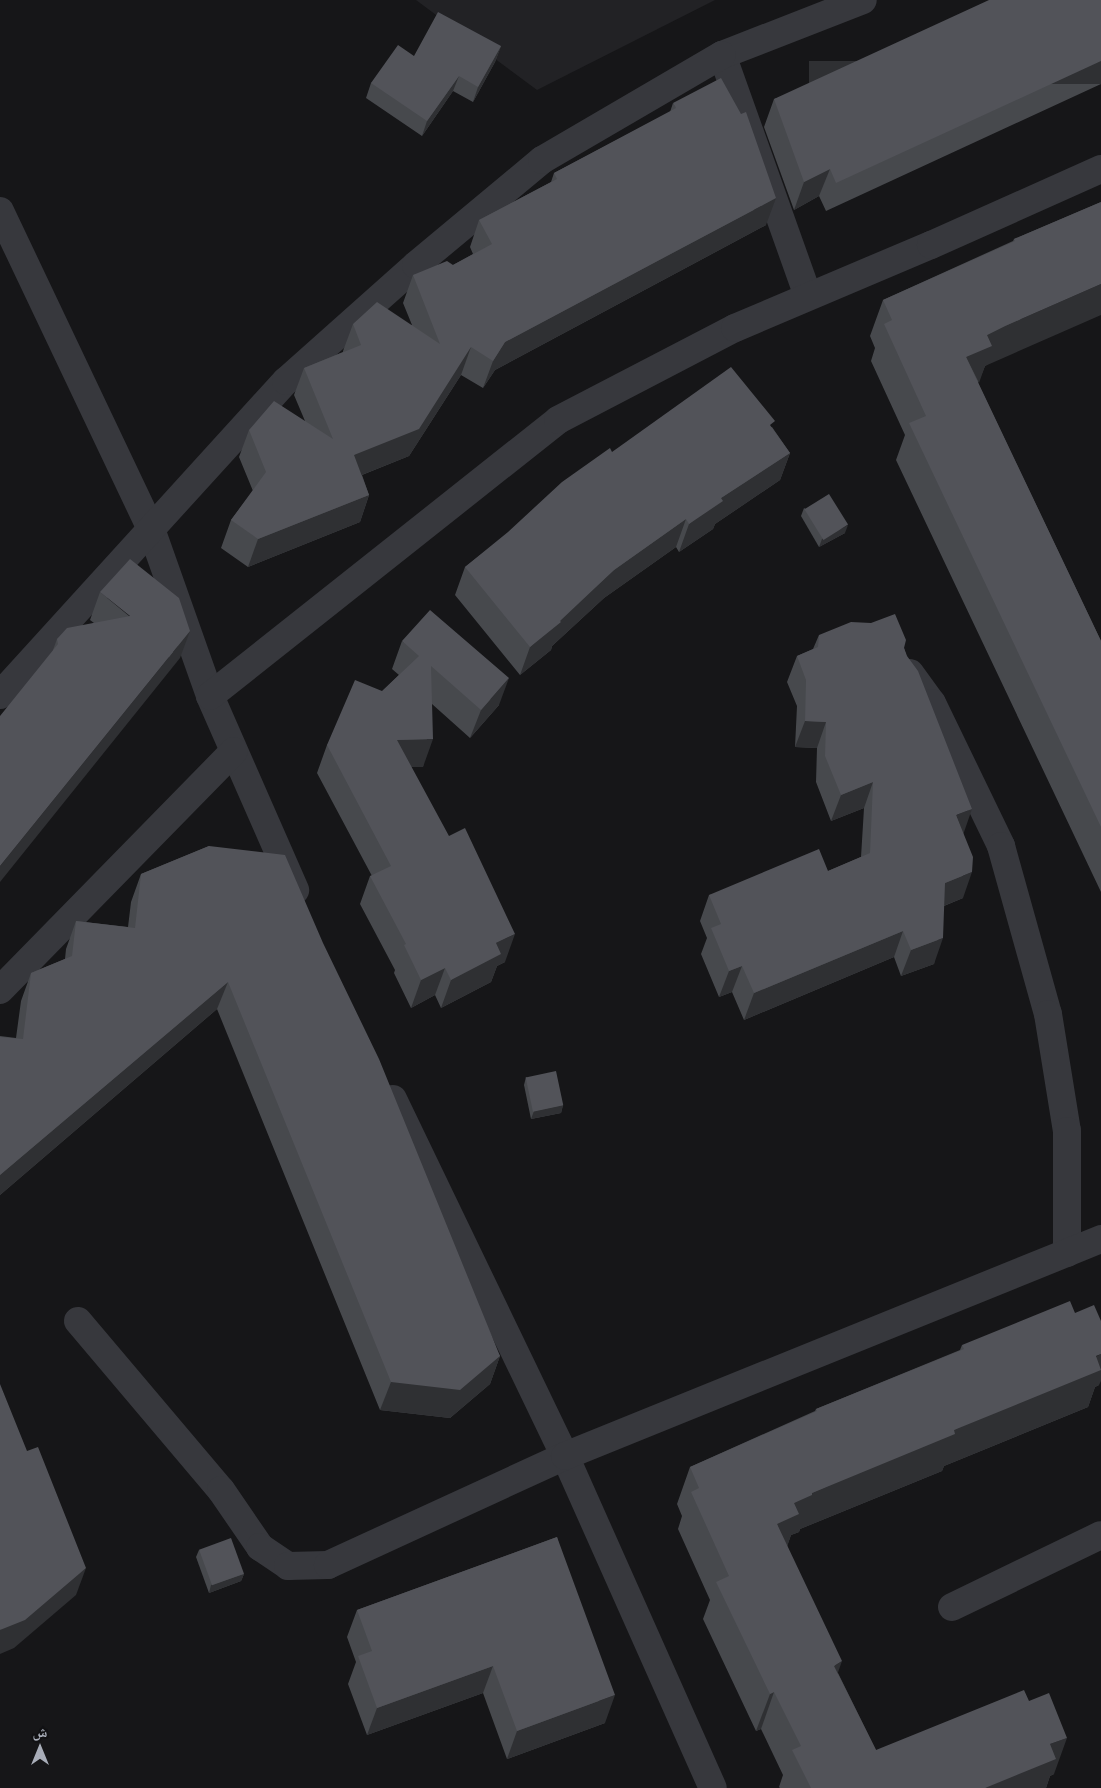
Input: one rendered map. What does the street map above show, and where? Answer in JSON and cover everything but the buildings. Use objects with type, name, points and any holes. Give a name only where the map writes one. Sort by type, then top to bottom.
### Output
[{"type":"street","points":[[0,695],[286,381],[416,265],[542,160],[722,55],[863,0]]},
{"type":"street","points":[[722,55],[808,296]]},
{"type":"street","points":[[210,696],[558,420],[735,328],[931,245],[1101,169]]},
{"type":"street","points":[[0,211],[151,529],[210,696],[304,910]]},
{"type":"street","points":[[910,673],[932,703],[1001,846],[1048,1014],[1067,1131],[1067,1253]]},
{"type":"street","points":[[0,990],[234,751]]},
{"type":"street","points":[[383,1078],[565,1456],[712,1788]]},
{"type":"street","points":[[78,1321],[221,1490],[260,1546],[288,1566],[328,1565],[565,1456],[1101,1239]]},
{"type":"street","points":[[952,1607],[1101,1535]]},
{"type":"shaded area","points":[[416,0],[715,0],[537,90]]}]
